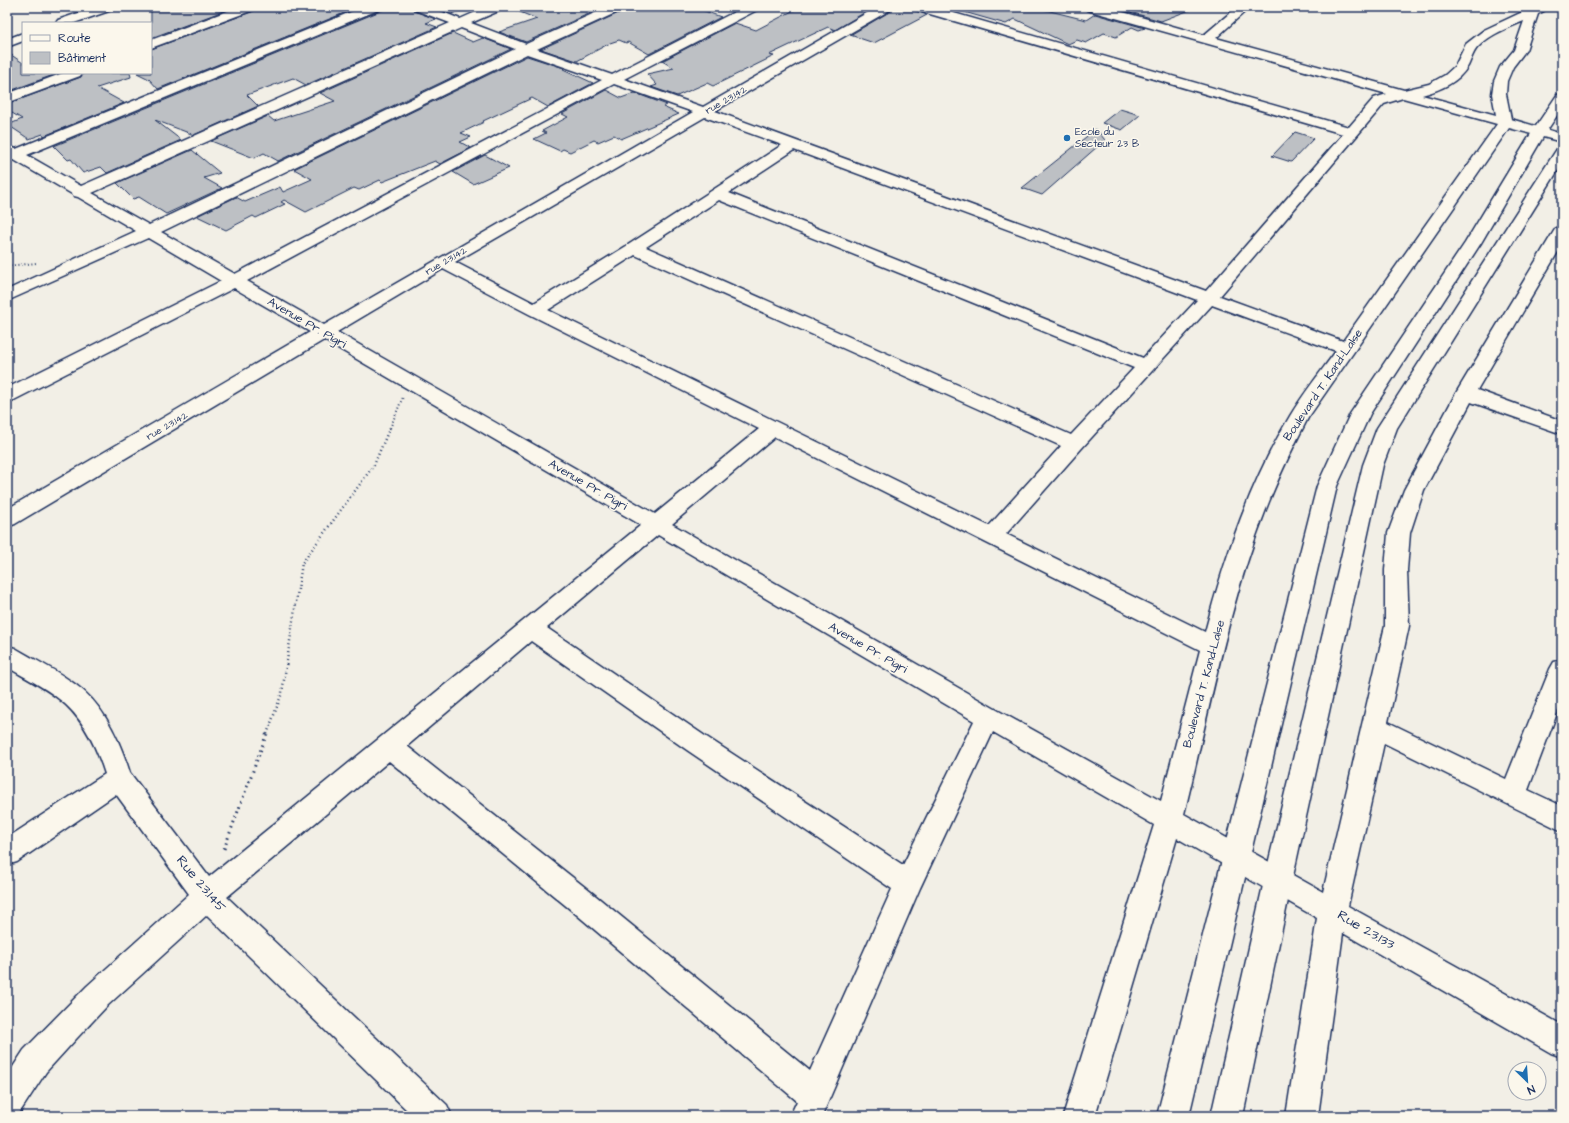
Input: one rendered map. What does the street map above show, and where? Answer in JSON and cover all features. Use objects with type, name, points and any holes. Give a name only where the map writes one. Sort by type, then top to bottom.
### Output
[{"type":"street","points":[[65,22],[108,7]]},
{"type":"street","points":[[152,44],[249,7]]},
{"type":"street","points":[[10,154],[374,7]]},
{"type":"street","points":[[419,7],[526,49],[705,112],[1346,349]]},
{"type":"street","points":[[79,193],[497,7]]},
{"type":"street","points":[[7,296],[147,232],[526,49],[618,7]]},
{"type":"street","points":[[7,396],[234,281],[612,80],[753,7]]},
{"type":"street","name":"rue 23.142","points":[[7,519],[325,333],[443,262],[886,7]]},
{"type":"street","points":[[920,7],[1352,132]]},
{"type":"street","points":[[1091,7],[1402,95],[1562,138]]},
{"type":"street","points":[[1207,39],[1244,7]]},
{"type":"street","points":[[992,536],[1074,444],[1209,298],[1379,101],[1388,97],[1420,92],[1441,83],[1460,68],[1471,46],[1481,37],[1502,25],[1537,9]]},
{"type":"street","points":[[1505,123],[1498,94],[1500,81],[1506,68],[1519,52],[1537,9]]},
{"type":"street","points":[[7,42],[22,37]]},
{"type":"street","points":[[7,98],[72,74]]},
{"type":"street","points":[[1173,1116],[1327,486],[1360,414],[1473,243],[1539,132],[1562,98]]},
{"type":"street","name":"Boulevard T. Kand-Lalse","points":[[1079,1116],[1169,819],[1213,646],[1242,546],[1265,481],[1281,447],[1299,417],[1505,123]]},
{"type":"street","points":[[535,310],[634,248],[792,145]]},
{"type":"street","points":[[1227,1116],[1278,881],[1373,465],[1387,428],[1562,152]]},
{"type":"street","name":"Avenue Pr. Pigri","points":[[10,154],[657,524],[988,717],[1169,819]]},
{"type":"street","points":[[718,194],[1146,366]]},
{"type":"street","points":[[1302,1116],[1332,912],[1397,626],[1396,570],[1399,533],[1414,490],[1466,393],[1562,231]]},
{"type":"street","points":[[634,248],[1074,444]]},
{"type":"street","points":[[443,262],[535,310],[1213,646]]},
{"type":"street","points":[[1466,393],[1562,428]]},
{"type":"street","points":[[7,1104],[35,1061],[66,1027],[97,996],[207,896],[773,428]]},
{"type":"street","points":[[531,629],[696,743],[908,884]]},
{"type":"street","name":"Rue 23.145","points":[[7,655],[68,692],[89,713],[110,753],[119,778],[207,896],[436,1116]]},
{"type":"street","points":[[1513,795],[1562,669]]},
{"type":"street","points":[[389,746],[586,905],[810,1106],[908,884],[988,717]]},
{"type":"street","points":[[1374,727],[1562,819]]},
{"type":"street","points":[[7,853],[119,778]]},
{"type":"street","name":"Rue 23.133","points":[[1169,819],[1562,1042]]},
{"type":"path","points":[[223,852],[282,693],[302,563],[374,465],[409,382]]},
{"type":"building","points":[[151,7],[234,7],[152,38]]},
{"type":"building","points":[[256,7],[341,7],[349,11],[158,89],[149,79],[139,74],[152,74],[152,49],[254,11]]},
{"type":"building","points":[[390,7],[412,7],[414,11],[436,19],[426,23],[437,27],[306,85],[293,78],[247,95],[258,106],[194,135],[155,120],[181,140],[107,173],[101,167],[83,173],[71,159],[68,160],[54,146]]},
{"type":"building","points":[[434,7],[463,7],[463,10],[451,14]]},
{"type":"building","points":[[604,7],[526,42],[499,32],[537,19],[510,8]]},
{"type":"building","points":[[625,7],[686,7],[696,10],[699,9],[721,17],[649,54],[628,42],[626,43],[619,40],[610,43],[577,61],[541,49],[623,11]]},
{"type":"building","points":[[800,7],[874,7],[835,30],[828,27],[769,55],[774,56],[713,86],[707,83],[677,96],[651,87],[657,85],[647,74],[674,68],[662,61],[735,23],[756,30]]},
{"type":"building","points":[[893,7],[913,7],[916,11],[927,15],[874,43],[850,35],[891,11]]},
{"type":"building","points":[[965,7],[1034,7],[1086,20],[1095,14],[1145,28],[1139,30],[1132,27],[1116,37],[1104,33],[1086,43],[1077,40],[1068,44],[1015,19],[1006,24],[964,12]]},
{"type":"building","points":[[1123,7],[1195,8],[1161,21],[1123,10]]},
{"type":"building","points":[[453,33],[473,42],[483,38],[511,49],[278,161],[264,153],[254,158],[211,141],[268,116],[274,121],[335,101],[320,93]]},
{"type":"building","points":[[7,52],[22,62],[22,74],[56,74],[7,92]]},
{"type":"building","points":[[527,56],[564,68],[563,69],[593,83],[548,107],[532,98],[461,133],[471,137],[460,142],[471,148],[440,164],[435,161],[382,182],[380,180],[359,190],[354,188],[306,212],[284,200],[281,202],[285,204],[256,218],[253,216],[226,230],[197,216],[236,197],[245,202],[280,187],[283,192],[312,179],[294,169]]},
{"type":"building","points":[[82,74],[130,74],[131,77],[97,88],[124,103],[44,136],[43,134],[29,139],[8,125],[22,119],[7,110],[7,104],[81,77]]},
{"type":"building","points":[[606,90],[621,98],[635,93],[667,105],[663,107],[679,114],[621,139],[614,135],[598,142],[594,140],[570,152],[563,149],[560,151],[534,139],[546,133],[542,131],[568,117],[562,114]]},
{"type":"building","points":[[1120,109],[1140,115],[1122,130],[1102,123]]},
{"type":"building","points":[[1096,129],[1105,140],[1042,195],[1022,188]]},
{"type":"building","points":[[1295,132],[1314,138],[1291,162],[1272,156]]},
{"type":"building","points":[[192,150],[220,173],[204,178],[222,188],[166,214],[139,197],[133,199],[117,183]]},
{"type":"building","points":[[485,155],[509,168],[473,184],[453,172]]},
{"type":"place","name":"Ecole du Secteur 23 B","points":[[1067,138]]}]
